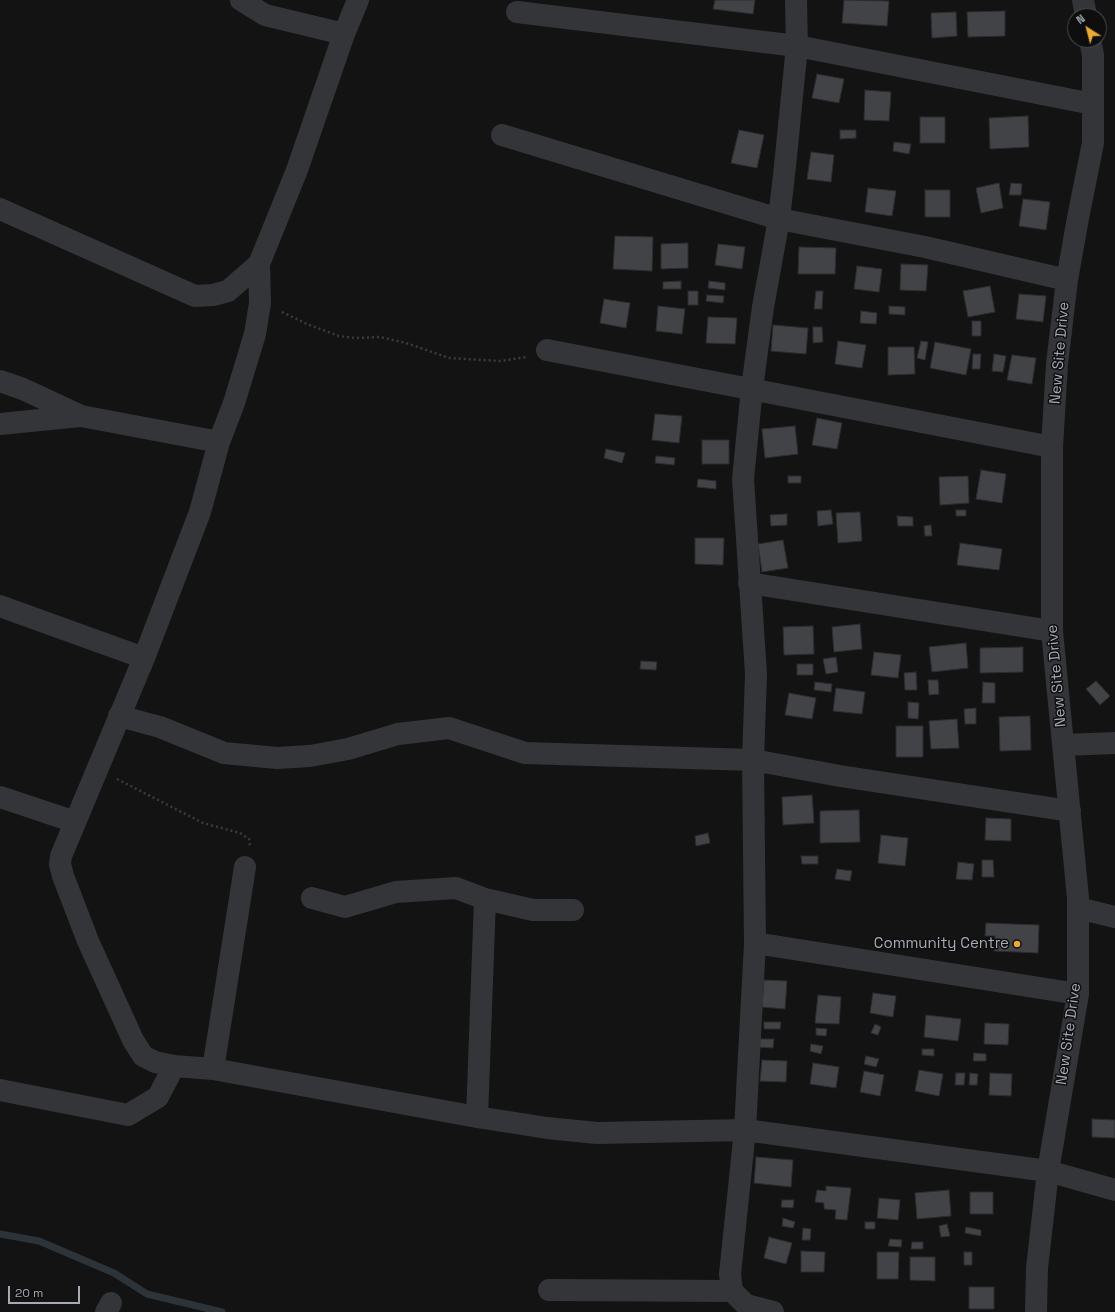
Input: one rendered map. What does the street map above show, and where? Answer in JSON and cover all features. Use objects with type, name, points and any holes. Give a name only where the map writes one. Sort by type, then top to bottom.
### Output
[{"type":"street","points":[[241,0],[265,15],[344,34]]},
{"type":"street","points":[[358,0],[344,34],[297,170],[259,264],[260,303],[255,334],[234,403],[219,442],[200,512],[144,658],[61,856],[60,864],[63,876],[88,941],[133,1040],[143,1056],[155,1062],[174,1066],[213,1069],[477,1117],[547,1128],[597,1132],[745,1130],[1048,1171],[1115,1190]]},
{"type":"street","points":[[773,1312],[746,1305],[732,1291],[730,1274],[745,1130],[755,944],[753,760],[756,674],[743,479],[752,388],[786,166],[797,46],[796,0]]},
{"type":"street","points":[[517,12],[797,46],[1093,104]]},
{"type":"street","name":"New Site Drive","points":[[1036,1312],[1037,1268],[1048,1171],[1078,994],[1078,898],[1052,631],[1052,447],[1057,364],[1067,280],[1093,143],[1093,55],[1092,48]]},
{"type":"street","points":[[502,135],[779,219],[925,246],[1067,280]]},
{"type":"street","points":[[0,209],[195,296],[213,295],[228,291],[259,264]]},
{"type":"street","points":[[547,350],[752,388],[1052,447]]},
{"type":"street","points":[[0,381],[23,389],[81,416],[219,442]]},
{"type":"street","points":[[0,424],[81,416]]},
{"type":"street","points":[[749,583],[1052,631]]},
{"type":"street","points":[[0,606],[144,658]]},
{"type":"street","points":[[119,716],[160,728],[224,753],[277,758],[310,756],[348,749],[398,734],[449,728],[525,753],[753,760],[840,776],[1070,811]]},
{"type":"street","points":[[1064,745],[1115,743]]},
{"type":"street","points":[[0,797],[75,822]]},
{"type":"street","points":[[213,1069],[245,867]]},
{"type":"street","points":[[312,898],[345,906],[396,892],[456,888],[485,899],[533,910],[573,910]]},
{"type":"street","points":[[477,1117],[485,899]]},
{"type":"street","points":[[1078,908],[1115,917]]},
{"type":"street","points":[[755,944],[1078,994]]},
{"type":"street","points":[[0,1090],[128,1115],[158,1097],[174,1066]]},
{"type":"street","points":[[549,1290],[732,1291]]},
{"type":"path","points":[[260,303],[307,324],[339,336],[356,338],[380,337],[406,343],[449,358],[500,361],[526,357],[547,350]]},
{"type":"path","points":[[97,769],[203,823],[240,832],[249,839],[251,848],[245,867]]},
{"type":"building","points":[[715,0],[755,0],[753,14],[713,9]]},
{"type":"building","points":[[844,0],[889,1],[887,26],[842,23]]},
{"type":"building","points":[[1005,11],[1005,36],[968,37],[967,12]]},
{"type":"building","points":[[956,12],[957,36],[932,38],[931,13]]},
{"type":"building","points":[[817,74],[844,79],[839,103],[812,98]]},
{"type":"building","points":[[865,90],[891,92],[889,121],[864,120]]},
{"type":"building","points":[[1028,116],[1029,147],[990,149],[989,118]]},
{"type":"building","points":[[920,117],[945,117],[945,143],[920,143]]},
{"type":"building","points":[[739,130],[764,135],[757,168],[731,163]]},
{"type":"building","points":[[840,130],[856,130],[856,138],[840,139]]},
{"type":"building","points":[[894,142],[911,144],[909,154],[893,151]]},
{"type":"building","points":[[811,152],[834,155],[831,182],[807,179]]},
{"type":"building","points":[[999,183],[1003,208],[981,213],[976,188]]},
{"type":"building","points":[[1011,183],[1022,184],[1021,195],[1009,195]]},
{"type":"building","points":[[868,188],[896,191],[892,216],[865,212]]},
{"type":"building","points":[[925,190],[950,190],[950,217],[925,217]]},
{"type":"building","points":[[1023,199],[1050,202],[1046,230],[1019,226]]},
{"type":"building","points":[[615,236],[653,237],[652,271],[613,269]]},
{"type":"building","points":[[688,243],[688,268],[661,269],[661,244]]},
{"type":"building","points":[[718,244],[745,247],[742,269],[715,265]]},
{"type":"building","points":[[799,247],[836,248],[835,274],[798,274]]},
{"type":"building","points":[[901,264],[928,265],[926,291],[900,290]]},
{"type":"building","points":[[857,266],[882,269],[879,292],[854,289]]},
{"type":"building","points":[[681,281],[681,289],[663,289],[663,282]]},
{"type":"building","points":[[709,281],[725,283],[725,290],[708,288]]},
{"type":"building","points":[[990,286],[995,312],[968,317],[963,291]]},
{"type":"building","points":[[688,291],[698,291],[698,305],[688,305]]},
{"type":"building","points":[[816,291],[823,291],[822,309],[814,309]]},
{"type":"building","points":[[1019,294],[1046,296],[1043,322],[1016,319]]},
{"type":"building","points":[[707,295],[724,296],[723,303],[706,301]]},
{"type":"building","points":[[604,299],[630,303],[626,328],[600,323]]},
{"type":"building","points":[[658,306],[685,309],[682,334],[656,331]]},
{"type":"building","points":[[889,306],[905,307],[905,315],[889,314]]},
{"type":"building","points":[[861,311],[877,313],[876,324],[860,323]]},
{"type":"building","points":[[708,317],[737,318],[735,344],[706,343]]},
{"type":"building","points":[[972,321],[981,321],[981,336],[972,336]]},
{"type":"building","points":[[773,325],[808,328],[806,354],[771,351]]},
{"type":"building","points":[[813,327],[822,327],[823,342],[813,343]]},
{"type":"building","points":[[838,341],[866,345],[862,368],[835,364]]},
{"type":"building","points":[[921,341],[928,342],[925,360],[917,358]]},
{"type":"building","points":[[935,342],[971,349],[966,375],[930,368]]},
{"type":"building","points":[[888,347],[914,347],[915,374],[888,375]]},
{"type":"building","points":[[973,354],[981,354],[980,369],[972,369]]},
{"type":"building","points":[[994,354],[1006,356],[1003,372],[992,371]]},
{"type":"building","points":[[1012,355],[1036,358],[1032,384],[1007,380]]},
{"type":"building","points":[[655,414],[682,416],[679,443],[652,440]]},
{"type":"building","points":[[817,418],[842,423],[837,449],[812,445]]},
{"type":"building","points":[[795,426],[798,454],[765,458],[762,429]]},
{"type":"building","points":[[702,440],[729,440],[729,464],[702,464]]},
{"type":"building","points":[[606,449],[625,453],[622,463],[604,458]]},
{"type":"building","points":[[656,456],[675,458],[674,465],[655,463]]},
{"type":"building","points":[[981,470],[1006,474],[1002,503],[976,499]]},
{"type":"building","points":[[788,476],[801,476],[801,483],[788,483]]},
{"type":"building","points":[[968,476],[969,503],[940,505],[939,477]]},
{"type":"building","points":[[698,479],[716,481],[716,489],[697,487]]},
{"type":"building","points":[[831,510],[833,524],[818,526],[817,511]]},
{"type":"building","points":[[956,510],[966,510],[966,516],[956,516]]},
{"type":"building","points":[[860,512],[862,541],[838,543],[836,513]]},
{"type":"building","points":[[787,514],[787,525],[771,526],[770,515]]},
{"type":"building","points":[[897,516],[913,517],[913,526],[898,526]]},
{"type":"building","points":[[931,525],[932,536],[925,536],[924,526]]},
{"type":"building","points":[[695,538],[724,538],[723,565],[695,564]]},
{"type":"building","points":[[783,540],[788,568],[762,572],[758,544]]},
{"type":"building","points":[[960,543],[1002,549],[999,570],[957,565]]},
{"type":"building","points":[[860,624],[862,649],[834,652],[832,627]]},
{"type":"building","points":[[813,626],[814,654],[784,655],[783,627]]},
{"type":"building","points":[[966,643],[968,668],[932,672],[929,647]]},
{"type":"building","points":[[1023,647],[1023,672],[980,673],[980,648]]},
{"type":"building","points":[[874,652],[901,655],[898,678],[871,675]]},
{"type":"building","points":[[836,657],[838,672],[826,674],[823,659]]},
{"type":"building","points":[[641,661],[657,662],[656,670],[640,669]]},
{"type":"building","points":[[797,664],[813,664],[813,675],[797,675]]},
{"type":"building","points":[[916,672],[917,690],[905,690],[904,673]]},
{"type":"building","points":[[928,680],[938,680],[939,694],[929,695]]},
{"type":"building","points":[[1096,681],[1110,696],[1100,705],[1086,689]]},
{"type":"building","points":[[815,682],[832,684],[831,692],[814,690]]},
{"type":"building","points":[[983,682],[995,683],[995,703],[982,703]]},
{"type":"building","points":[[836,688],[865,692],[862,714],[833,711]]},
{"type":"building","points":[[789,693],[816,698],[812,719],[785,715]]},
{"type":"building","points":[[908,702],[919,703],[918,719],[908,718]]},
{"type":"building","points":[[976,708],[976,724],[965,724],[964,709]]},
{"type":"building","points":[[1030,716],[1031,750],[1000,751],[999,717]]},
{"type":"building","points":[[957,719],[959,748],[931,749],[929,721]]},
{"type":"building","points":[[896,726],[923,726],[923,757],[896,757]]},
{"type":"building","points":[[812,795],[814,823],[783,825],[782,797]]},
{"type":"building","points":[[859,810],[860,842],[820,843],[820,811]]},
{"type":"building","points":[[986,818],[1011,819],[1011,841],[985,840]]},
{"type":"building","points":[[708,833],[710,843],[696,846],[695,836]]},
{"type":"building","points":[[881,835],[908,838],[905,866],[878,863]]},
{"type":"building","points":[[801,856],[818,856],[818,864],[802,864]]},
{"type":"building","points":[[982,860],[993,860],[994,877],[982,877]]},
{"type":"building","points":[[958,862],[974,864],[972,880],[956,879]]},
{"type":"building","points":[[837,869],[852,871],[850,881],[835,879]]},
{"type":"building","name":"Community Centre","points":[[986,923],[1039,925],[1038,953],[994,951],[995,936],[985,936]]},
{"type":"building","points":[[764,980],[787,981],[785,1009],[762,1007]]},
{"type":"building","points":[[873,993],[896,996],[893,1017],[870,1013]]},
{"type":"building","points":[[818,995],[841,997],[839,1024],[815,1023]]},
{"type":"building","points":[[926,1015],[961,1019],[958,1041],[924,1037]]},
{"type":"building","points":[[764,1022],[781,1022],[780,1029],[764,1029]]},
{"type":"building","points":[[985,1023],[1009,1024],[1008,1045],[984,1044]]},
{"type":"building","points":[[875,1024],[881,1027],[878,1035],[871,1033]]},
{"type":"building","points":[[816,1028],[827,1029],[826,1036],[816,1035]]},
{"type":"building","points":[[756,1039],[774,1039],[773,1048],[756,1047]]},
{"type":"building","points":[[811,1044],[823,1046],[821,1054],[810,1051]]},
{"type":"building","points":[[922,1049],[934,1049],[934,1056],[922,1055]]},
{"type":"building","points":[[974,1053],[986,1054],[986,1061],[973,1061]]},
{"type":"building","points":[[866,1056],[879,1059],[876,1067],[864,1064]]},
{"type":"building","points":[[762,1060],[787,1061],[786,1082],[760,1081]]},
{"type":"building","points":[[813,1063],[839,1067],[836,1088],[810,1084]]},
{"type":"building","points":[[919,1070],[943,1074],[939,1096],[915,1091]]},
{"type":"building","points":[[864,1071],[884,1075],[880,1096],[860,1092]]},
{"type":"building","points":[[956,1073],[965,1073],[964,1085],[955,1085]]},
{"type":"building","points":[[970,1073],[978,1074],[977,1085],[969,1085]]},
{"type":"building","points":[[990,1073],[1012,1074],[1011,1096],[989,1095]]},
{"type":"building","points":[[1092,1119],[1115,1120],[1115,1138],[1092,1137]]},
{"type":"building","points":[[756,1157],[793,1160],[791,1187],[754,1183]]},
{"type":"building","points":[[826,1186],[851,1188],[847,1220],[835,1219],[836,1210],[824,1209],[824,1203],[815,1202],[817,1190],[826,1191]]},
{"type":"building","points":[[949,1190],[951,1216],[917,1219],[915,1193]]},
{"type":"building","points":[[970,1192],[993,1192],[993,1214],[970,1214]]},
{"type":"building","points":[[879,1198],[900,1200],[898,1220],[877,1218]]},
{"type":"building","points":[[782,1200],[794,1200],[793,1208],[781,1207]]},
{"type":"building","points":[[783,1218],[795,1222],[793,1228],[782,1226]]},
{"type":"building","points":[[865,1222],[875,1222],[875,1229],[865,1229]]},
{"type":"building","points":[[947,1224],[950,1236],[941,1237],[939,1226]]},
{"type":"building","points":[[966,1227],[981,1230],[981,1236],[965,1233]]},
{"type":"building","points":[[803,1228],[811,1229],[810,1240],[802,1240]]},
{"type":"building","points":[[769,1237],[792,1243],[786,1264],[764,1258]]},
{"type":"building","points":[[890,1239],[902,1240],[901,1247],[888,1246]]},
{"type":"building","points":[[912,1242],[923,1242],[923,1249],[911,1249]]},
{"type":"building","points":[[801,1251],[825,1252],[824,1272],[801,1272]]},
{"type":"building","points":[[877,1252],[899,1252],[898,1279],[877,1279]]},
{"type":"building","points":[[964,1252],[972,1252],[972,1265],[964,1265]]},
{"type":"building","points":[[910,1257],[935,1257],[935,1281],[910,1280]]},
{"type":"building","points":[[969,1287],[994,1287],[994,1309],[969,1309]]},
{"type":"waterway","points":[[0,1234],[39,1241],[114,1273],[147,1294],[222,1312]]},
{"type":"place","name":"Community Centre","points":[[1017,944]]}]
